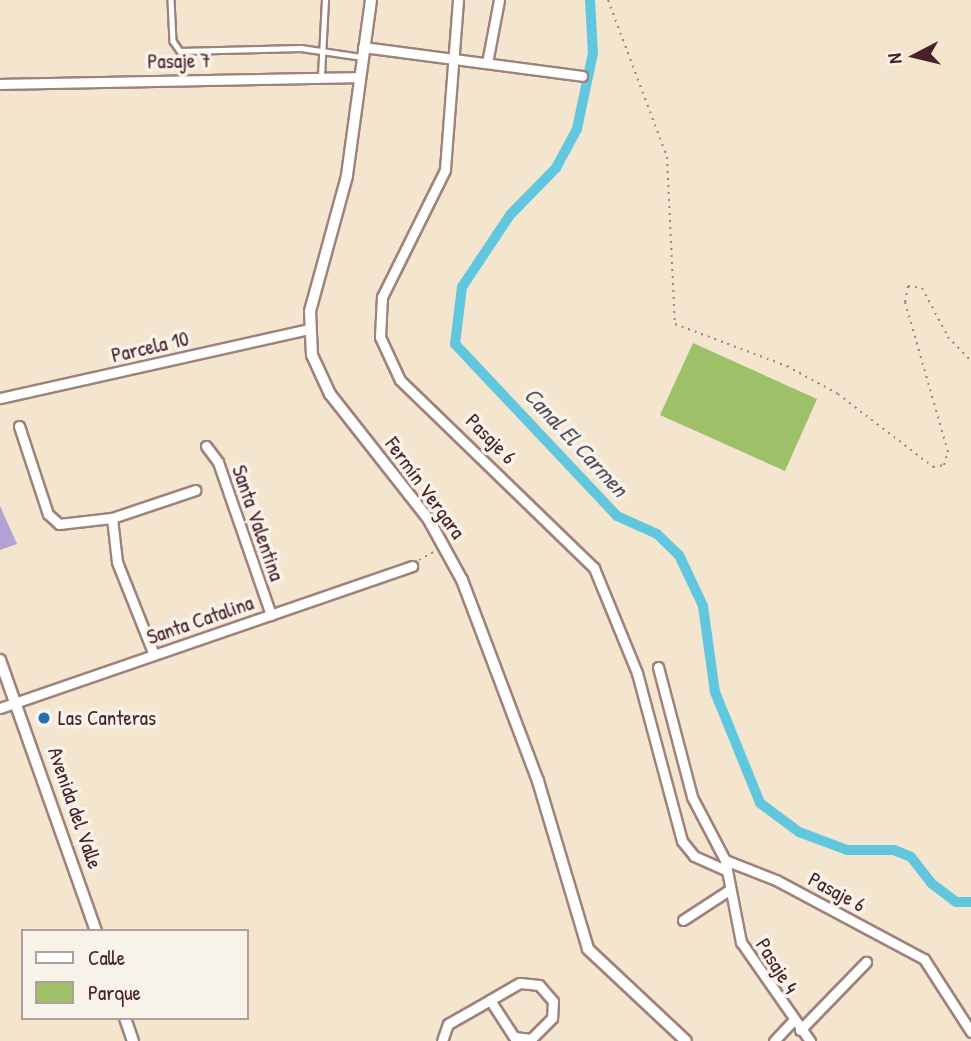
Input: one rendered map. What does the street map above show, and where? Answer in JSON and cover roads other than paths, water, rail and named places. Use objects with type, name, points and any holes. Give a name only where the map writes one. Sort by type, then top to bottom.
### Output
[{"type":"street","name":"Fermín Vergara","points":[[371,0],[347,176],[308,329],[312,355],[330,394],[446,547],[538,781],[584,941],[602,966],[686,1041]]},
{"type":"street","name":"Pasaje 6","points":[[458,0],[445,170],[382,297],[380,337],[400,380],[594,568],[637,673],[682,841],[694,856],[727,872]]},
{"type":"street","points":[[487,63],[499,0]]},
{"type":"street","points":[[363,52],[452,58],[582,76]]},
{"type":"street","name":"Pasaje 7","points":[[0,84],[360,77]]},
{"type":"street","name":"Parcela 10","points":[[0,398],[308,329]]},
{"type":"street","points":[[19,426],[52,520],[66,525],[112,518],[195,490]]},
{"type":"street","name":"Santa Valentina","points":[[206,446],[271,615]]},
{"type":"street","points":[[112,518],[117,562],[154,655]]},
{"type":"street","name":"Santa Catalina","points":[[0,709],[412,566]]},
{"type":"street","name":"Avenida del Valle","points":[[0,660],[19,701],[95,929]]},
{"type":"street","points":[[658,667],[692,797],[724,860]]},
{"type":"street","name":"Pasaje 6","points":[[724,860],[776,880],[924,959],[971,1032]]},
{"type":"street","name":"Pasaje 4","points":[[724,860],[729,890],[749,959],[792,1022],[810,1041]]},
{"type":"street","points":[[683,920],[729,890]]},
{"type":"street","points":[[800,1030],[866,962]]},
{"type":"street","points":[[442,1041],[447,1024],[489,1000],[533,982],[555,1011],[542,1031],[522,1039],[489,1000]]},
{"type":"street","points":[[126,1020],[133,1041]]},
{"type":"street","points":[[774,1041],[792,1022]]},
{"type":"lane","points":[[171,0],[173,41],[180,51],[320,49],[363,52]]},
{"type":"lane","points":[[321,76],[320,49],[325,0]]},
{"type":"waterway","name":"Canal El Carmen","points":[[590,0],[593,53],[577,129],[556,168],[510,215],[462,287],[455,344],[617,516],[657,534],[679,555],[703,606],[715,692],[760,803],[799,832],[847,850],[894,850],[911,857],[931,883],[956,902],[971,902]]},
{"type":"place","name":"Las Canteras","points":[[44,718]]}]
